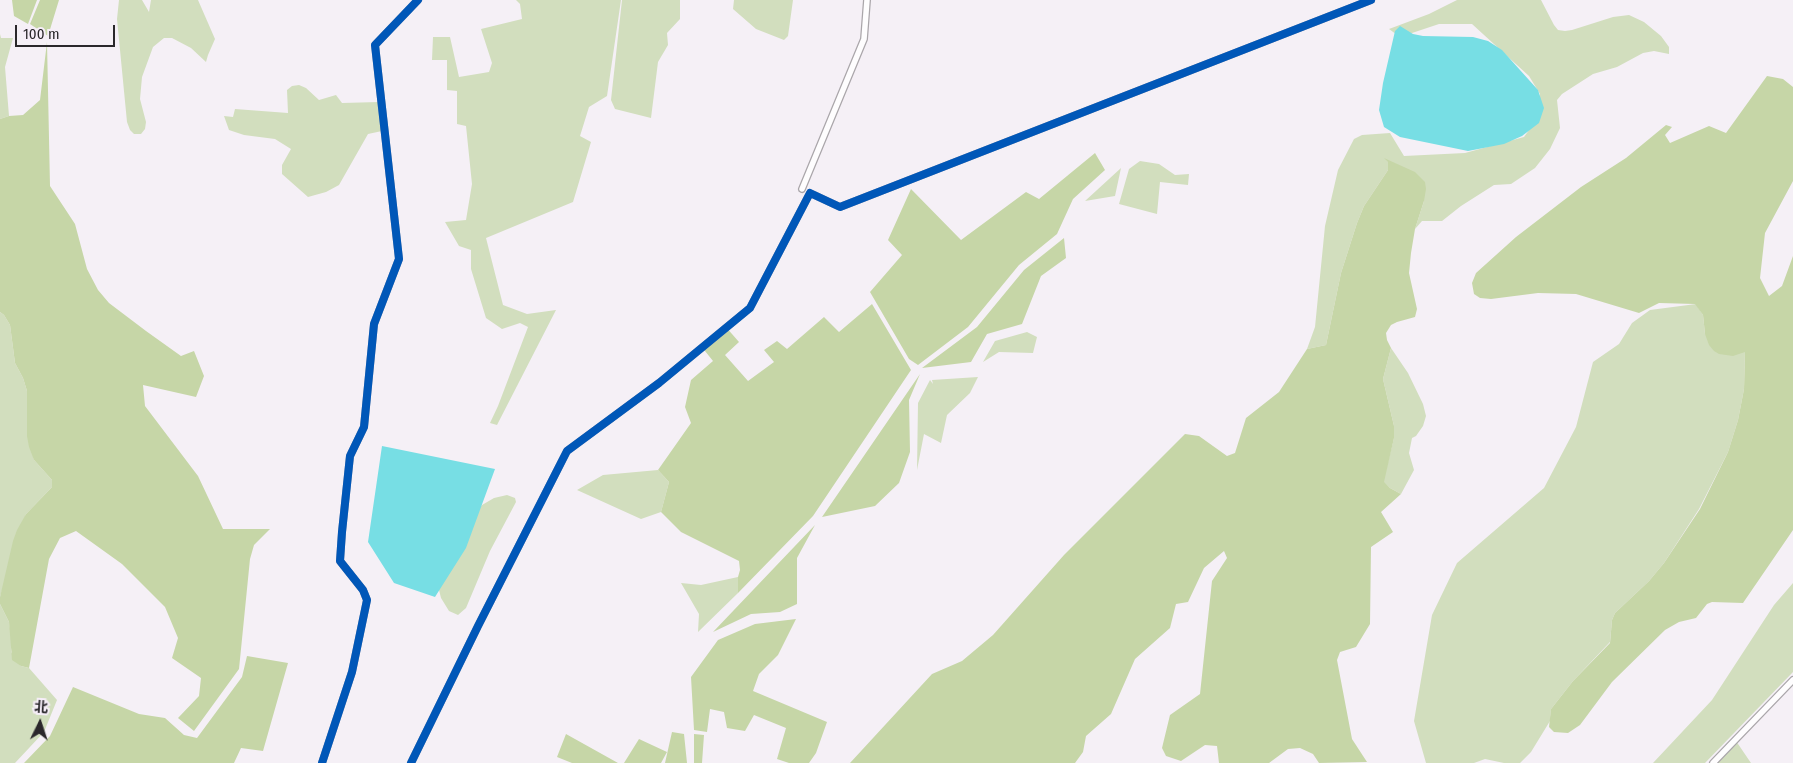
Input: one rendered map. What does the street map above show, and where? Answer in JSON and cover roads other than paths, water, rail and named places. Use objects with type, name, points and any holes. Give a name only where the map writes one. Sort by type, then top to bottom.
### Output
[{"type":"street","points":[[322,763],[352,672],[366,600],[363,590],[340,561],[342,532],[350,456],[364,426],[374,324],[399,259],[375,45],[418,0]]},
{"type":"street","points":[[802,189],[864,39],[866,0]]},
{"type":"street","points":[[411,763],[567,451],[659,383],[750,308],[810,193],[840,207],[1371,0]]},
{"type":"street","points":[[1713,763],[1793,680]]},
{"type":"water","points":[[1400,26],[1413,34],[1423,36],[1473,37],[1488,41],[1502,50],[1538,90],[1544,108],[1539,123],[1522,136],[1504,144],[1468,151],[1400,137],[1384,127],[1379,110],[1383,83],[1395,31]]},
{"type":"water","points":[[382,446],[495,469],[466,548],[435,597],[394,583],[368,542]]}]
